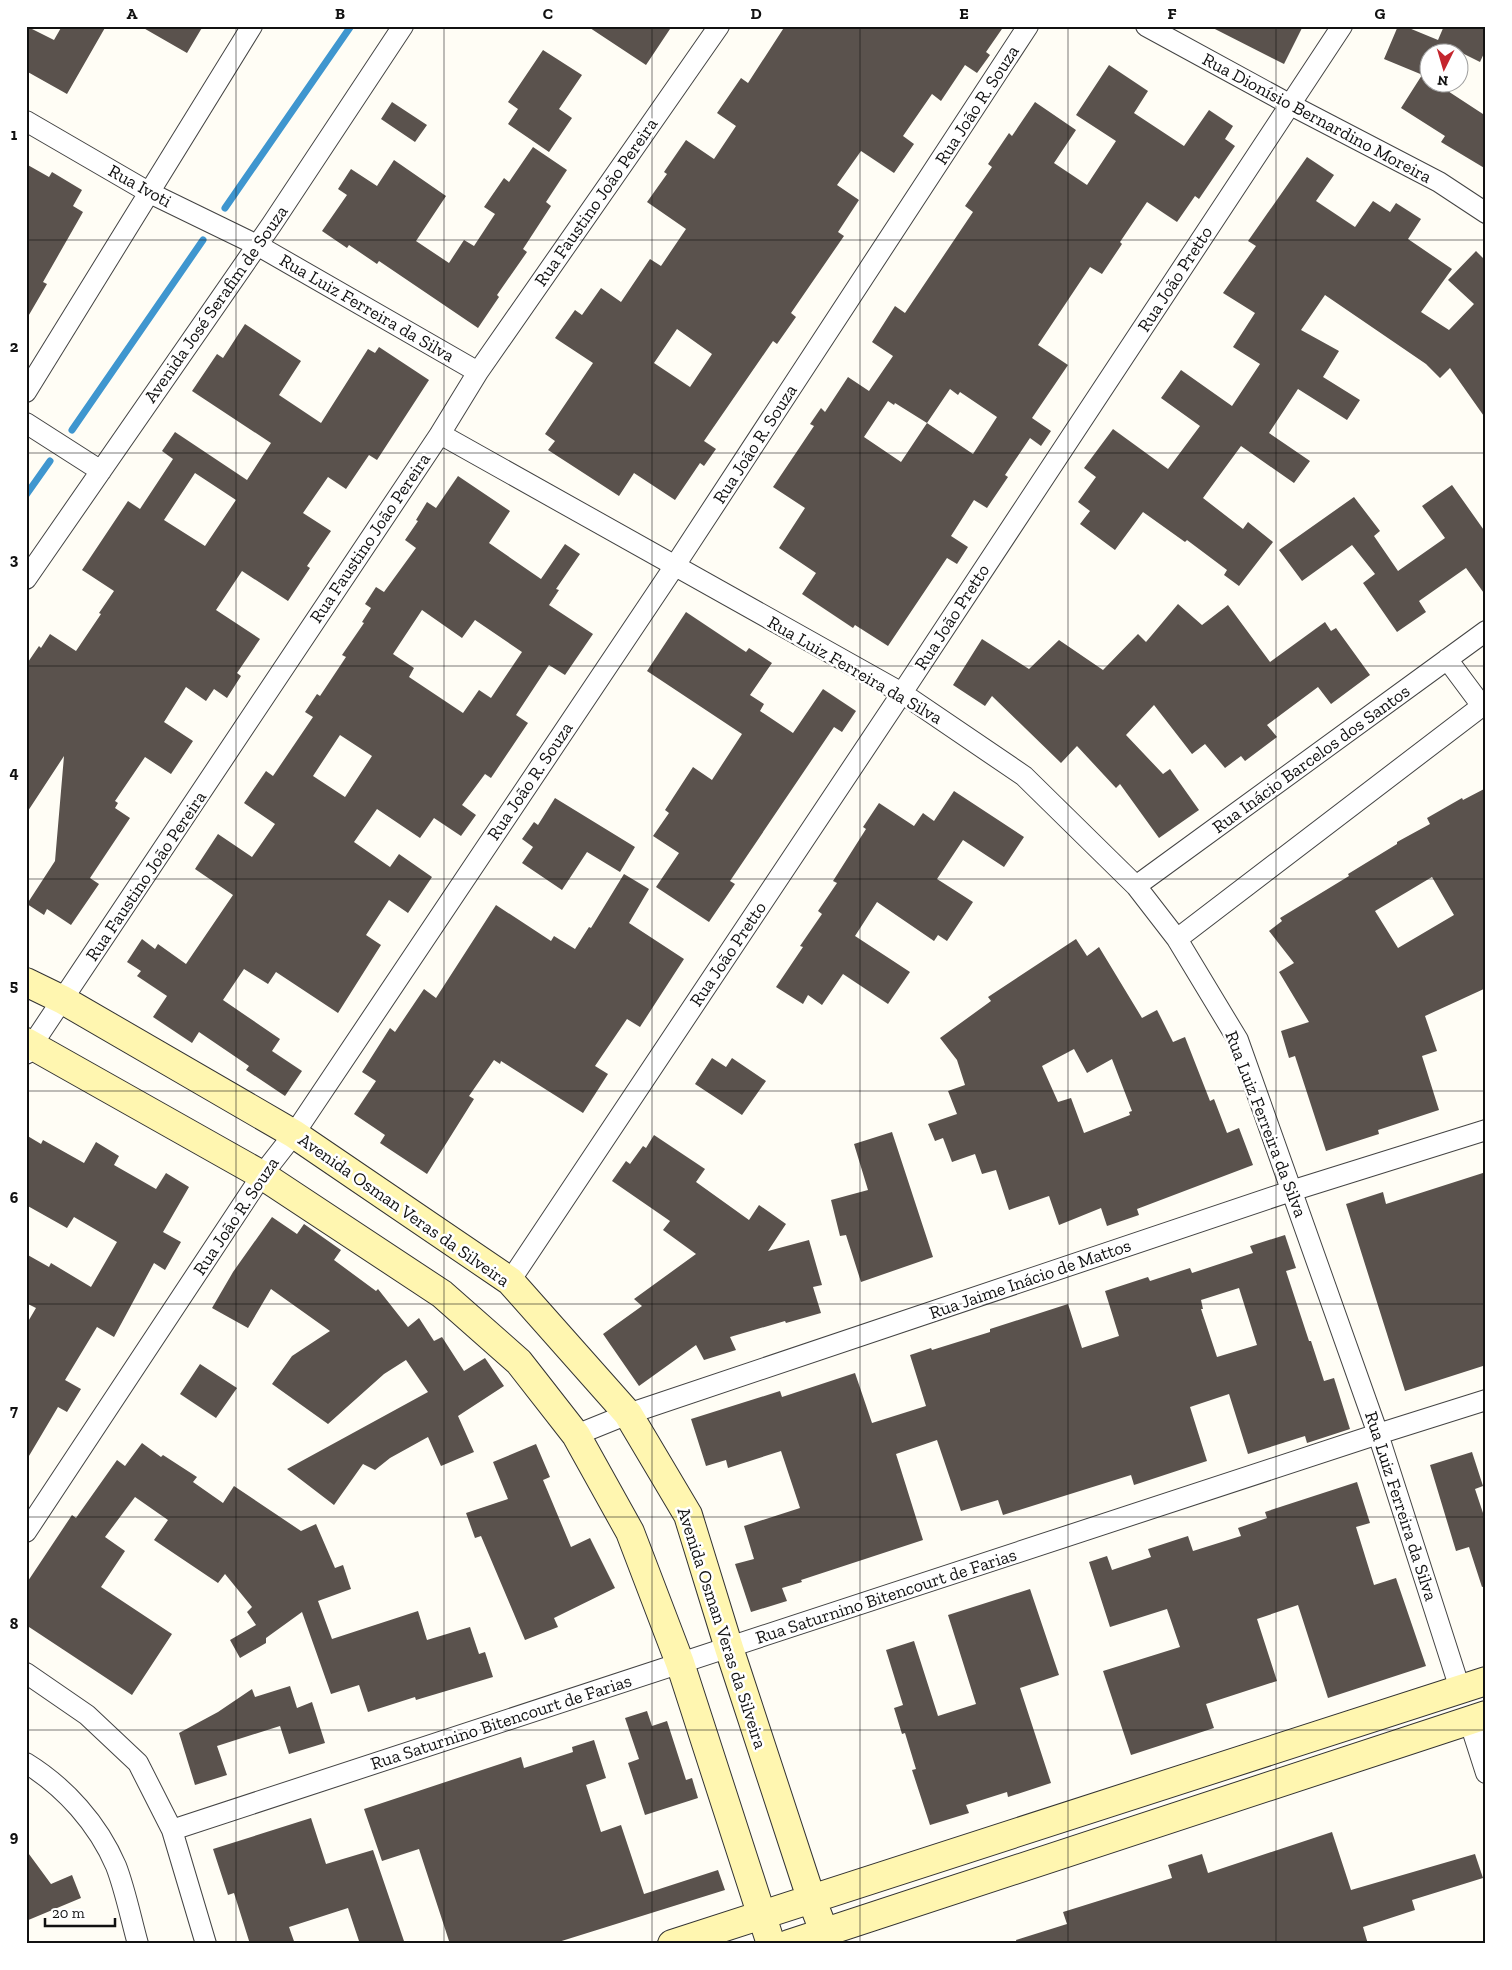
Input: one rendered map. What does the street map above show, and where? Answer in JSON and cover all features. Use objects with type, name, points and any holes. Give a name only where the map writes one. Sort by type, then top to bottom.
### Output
[{"type":"main road","name":"Avenida Osman Veras da Silveira","points":[[26,982],[63,1000],[294,1134],[510,1281],[628,1414],[688,1515],[729,1648],[811,1898],[827,1938]]},
{"type":"main road","points":[[28,1047],[262,1175],[442,1294],[519,1362],[576,1435],[630,1532],[680,1663],[771,1944]]},
{"type":"main road","points":[[672,1944],[1486,1681]]},
{"type":"main road","points":[[789,1944],[827,1938],[1478,1717]]},
{"type":"street","points":[[26,392],[252,26]]},
{"type":"street","name":"Avenida José Serafim de Souza","points":[[26,579],[257,245],[403,26]]},
{"type":"street","name":"Rua Faustino João Pereira","points":[[28,1047],[63,1000],[440,434],[478,372],[719,26]]},
{"type":"street","name":"Rua João R. Souza","points":[[26,1532],[262,1175],[294,1134],[674,567],[1028,26]]},
{"type":"street","name":"Rua Dionísio Bernardino Moreira","points":[[1146,26],[1289,104],[1439,182],[1486,213]]},
{"type":"street","name":"Rua João Pretto","points":[[510,1281],[902,694],[1342,26]]},
{"type":"street","name":"Rua Ivoti","points":[[26,121],[150,193],[257,245]]},
{"type":"street","name":"Rua Luiz Ferreira da Silva","points":[[257,245],[478,372]]},
{"type":"street","points":[[26,424],[101,471]]},
{"type":"street","name":"Rua Luiz Ferreira da Silva","points":[[440,434],[902,694],[1024,776],[1136,886],[1176,939],[1238,1040],[1378,1434],[1460,1689]]},
{"type":"street","name":"Rua Inácio Barcelos dos Santos","points":[[1136,886],[1486,631]]},
{"type":"street","points":[[1176,939],[1484,705],[1447,660]]},
{"type":"street","name":"Rua Jaime Inácio de Mattos","points":[[576,1435],[628,1414],[1292,1191],[1486,1130]]},
{"type":"street","name":"Rua Saturnino Bitencourt de Farias","points":[[172,1830],[1486,1400]]},
{"type":"street","points":[[26,1673],[87,1715],[138,1763],[172,1830],[206,1944]]},
{"type":"street","points":[[1478,1717],[1486,1773]]},
{"type":"street","points":[[26,1763],[44,1773],[86,1814],[116,1866],[138,1944]]},
{"type":"building","points":[[26,26],[54,40],[62,26],[106,26],[67,94],[26,71]]},
{"type":"building","points":[[140,26],[203,26],[187,53]]},
{"type":"building","points":[[587,26],[672,26],[646,65]]},
{"type":"building","points":[[785,26],[1004,26],[986,52],[990,55],[977,73],[965,65],[941,101],[932,94],[903,136],[914,144],[894,173],[861,151],[837,185],[859,200],[838,232],[844,236],[791,313],[796,317],[777,344],[773,341],[704,441],[716,449],[704,466],[700,463],[675,500],[634,473],[619,496],[548,450],[555,441],[545,434],[593,363],[555,338],[575,310],[582,315],[601,288],[621,302],[650,259],[661,266],[686,229],[647,202],[667,174],[664,172],[686,140],[714,159],[736,126],[717,113],[741,78],[748,83]],"holes":[[[677,329],[712,354],[690,387],[654,363]]]},
{"type":"building","points":[[1209,26],[1303,26],[1284,64]]},
{"type":"building","points":[[1398,26],[1404,26],[1438,40],[1444,26],[1486,26],[1486,49],[1480,62],[1470,57],[1470,42],[1420,42],[1420,74],[1384,59]]},
{"type":"building","points":[[543,50],[582,75],[559,109],[572,118],[549,152],[508,124],[518,109],[508,102]]},
{"type":"building","points":[[1109,65],[1148,91],[1134,113],[1184,146],[1209,110],[1233,126],[1225,139],[1235,146],[1199,199],[1195,196],[1177,222],[1147,202],[1120,242],[1122,244],[1102,274],[1090,267],[1038,345],[1068,365],[1032,418],[1051,431],[1041,446],[1030,438],[1005,475],[1008,477],[987,508],[974,500],[951,536],[968,547],[957,564],[947,558],[888,646],[855,625],[853,628],[802,594],[816,573],[779,548],[805,508],[773,487],[814,426],[810,424],[821,408],[825,412],[848,377],[869,391],[893,356],[872,342],[895,306],[905,313],[973,212],[965,206],[992,167],[988,164],[1009,133],[1012,136],[1035,102],[1076,130],[1054,163],[1087,185],[1116,141],[1076,115]],"holes":[[[950,389],[958,395],[960,392],[997,417],[973,454],[927,423]],[[888,401],[894,405],[895,403],[927,423],[901,462],[864,437]]]},
{"type":"building","points":[[1420,78],[1420,92],[1449,92],[1486,116],[1486,169],[1441,142],[1445,136],[1401,108]]},
{"type":"building","points":[[392,102],[427,125],[415,142],[381,119]]},
{"type":"building","points":[[533,147],[567,170],[546,202],[551,206],[523,249],[527,252],[497,295],[499,297],[478,328],[379,261],[377,264],[349,245],[347,248],[322,231],[347,195],[338,189],[351,169],[377,186],[394,160],[446,196],[416,241],[449,263],[464,240],[474,246],[495,214],[484,207],[504,178],[509,182]]},
{"type":"building","points":[[1307,157],[1334,175],[1316,201],[1355,227],[1373,201],[1390,212],[1396,203],[1421,219],[1408,239],[1452,269],[1421,312],[1449,330],[1474,304],[1448,280],[1476,251],[1486,261],[1486,419],[1450,368],[1440,378],[1426,364],[1325,295],[1301,330],[1339,351],[1323,377],[1360,400],[1347,420],[1298,389],[1269,433],[1310,461],[1294,483],[1241,446],[1203,498],[1243,529],[1248,522],[1273,542],[1239,586],[1224,575],[1227,570],[1187,540],[1185,542],[1143,512],[1115,550],[1080,524],[1090,511],[1078,502],[1096,477],[1084,468],[1113,429],[1168,469],[1200,426],[1161,398],[1181,370],[1232,406],[1260,364],[1233,347],[1255,313],[1223,293],[1256,246],[1248,241]]},
{"type":"building","points":[[26,164],[49,177],[52,172],[82,190],[73,206],[83,212],[43,282],[47,284],[26,320]]},
{"type":"building","points":[[245,324],[301,361],[279,395],[321,423],[368,349],[375,353],[379,347],[429,380],[377,460],[369,455],[346,489],[328,477],[303,513],[331,531],[307,566],[310,568],[288,601],[242,571],[216,610],[260,639],[237,673],[241,676],[227,698],[214,689],[206,701],[186,687],[164,722],[193,741],[171,774],[145,757],[115,801],[118,803],[115,808],[130,818],[90,878],[99,884],[71,925],[47,909],[44,915],[27,904],[55,861],[64,756],[26,814],[26,665],[50,634],[76,651],[101,614],[99,613],[114,591],[82,570],[128,501],[140,509],[173,459],[162,451],[175,432],[247,480],[271,443],[192,391],[217,354],[223,358]],"holes":[[[195,473],[236,500],[205,546],[164,520]]]},
{"type":"building","points":[[458,476],[510,511],[489,543],[541,579],[565,544],[580,554],[556,589],[559,590],[549,605],[593,634],[565,675],[549,665],[516,715],[528,723],[491,778],[485,774],[462,805],[476,815],[461,836],[434,818],[420,838],[377,809],[354,842],[390,867],[399,854],[432,877],[408,913],[389,900],[366,935],[381,945],[338,1013],[276,972],[268,984],[244,969],[223,1000],[280,1039],[272,1051],[302,1071],[285,1096],[246,1070],[249,1066],[199,1032],[192,1043],[153,1017],[167,996],[137,976],[141,971],[127,962],[142,939],[155,949],[158,944],[186,964],[233,895],[195,869],[218,834],[252,857],[275,824],[244,803],[266,771],[273,776],[313,717],[305,712],[317,694],[320,696],[346,657],[342,655],[364,623],[362,622],[371,608],[365,604],[376,587],[384,592],[416,548],[405,540],[418,521],[416,520],[427,502],[436,508]],"holes":[[[422,610],[462,638],[475,620],[522,652],[491,698],[479,690],[463,713],[409,677],[414,668],[393,654]],[[340,735],[372,756],[345,797],[313,776]]]},
{"type":"building","points":[[1452,485],[1486,533],[1486,596],[1466,568],[1419,601],[1426,612],[1397,632],[1363,583],[1375,574],[1352,545],[1302,581],[1279,550],[1354,497],[1380,531],[1374,536],[1398,571],[1445,538],[1422,506]]},
{"type":"building","points":[[1178,604],[1202,625],[1228,605],[1270,662],[1325,622],[1331,631],[1336,628],[1370,675],[1331,704],[1318,687],[1267,725],[1277,737],[1245,761],[1241,756],[1225,768],[1205,744],[1192,754],[1154,705],[1126,735],[1163,774],[1170,769],[1199,810],[1159,838],[1120,784],[1116,788],[1077,746],[1061,763],[992,696],[985,706],[953,685],[982,639],[1029,669],[1059,640],[1103,670],[1138,634],[1146,642]]},
{"type":"building","points":[[686,612],[746,652],[749,648],[772,663],[750,695],[764,704],[760,711],[793,733],[823,689],[856,711],[842,732],[834,727],[730,881],[735,884],[709,922],[656,887],[679,853],[653,836],[669,813],[665,810],[693,767],[712,780],[742,734],[647,671]]},
{"type":"building","points":[[1486,788],[1486,988],[1425,1016],[1437,1051],[1422,1056],[1439,1110],[1378,1130],[1379,1134],[1326,1151],[1295,1056],[1289,1058],[1281,1031],[1309,1022],[1279,972],[1294,963],[1269,931],[1282,921],[1280,918],[1349,876],[1348,874],[1397,844],[1397,842],[1430,824],[1427,818],[1462,798],[1463,800]],"holes":[[[1432,877],[1454,915],[1398,948],[1375,911]]]},
{"type":"building","points":[[954,791],[1024,837],[1004,867],[963,840],[937,879],[973,902],[947,941],[938,935],[934,941],[877,902],[855,936],[910,972],[888,1004],[843,974],[822,1005],[808,995],[803,1004],[776,987],[803,947],[800,946],[822,914],[818,911],[837,883],[833,881],[866,829],[863,827],[879,803],[914,826],[923,813],[934,821]]},
{"type":"building","points":[[555,798],[635,847],[620,872],[587,852],[562,890],[522,863],[533,847],[522,839],[534,822],[538,825]]},
{"type":"building","points":[[624,874],[649,889],[629,923],[684,959],[640,1027],[627,1019],[595,1066],[608,1074],[583,1113],[501,1061],[500,1064],[494,1060],[469,1096],[474,1099],[427,1174],[380,1143],[385,1135],[354,1114],[376,1081],[362,1072],[390,1028],[395,1032],[424,989],[436,998],[496,905],[551,941],[554,936],[575,949],[589,927],[591,928]]},
{"type":"building","points":[[1076,939],[1087,956],[1099,947],[1142,1018],[1157,1010],[1173,1042],[1185,1037],[1210,1101],[1214,1099],[1227,1133],[1239,1128],[1253,1165],[1137,1209],[1139,1215],[1107,1226],[1101,1208],[1059,1225],[1049,1196],[1009,1210],[996,1170],[982,1174],[975,1154],[952,1162],[943,1138],[935,1141],[928,1124],[957,1114],[948,1091],[965,1085],[957,1060],[940,1038],[991,1001],[988,997]],"holes":[[[1074,1049],[1087,1073],[1112,1059],[1132,1111],[1129,1112],[1130,1115],[1084,1133],[1071,1098],[1058,1102],[1042,1066]]]},
{"type":"building","points":[[712,1058],[726,1067],[732,1058],[766,1081],[742,1115],[695,1084]]},
{"type":"building","points":[[892,1132],[933,1257],[861,1282],[846,1235],[840,1236],[831,1200],[868,1190],[854,1144]]},
{"type":"building","points":[[26,1135],[41,1144],[43,1140],[84,1163],[96,1142],[119,1156],[114,1165],[156,1189],[166,1173],[189,1187],[163,1232],[181,1242],[165,1270],[154,1263],[114,1337],[97,1327],[65,1380],[81,1389],[67,1412],[58,1407],[26,1461],[26,1325],[36,1308],[26,1303],[26,1254],[49,1267],[51,1263],[91,1287],[117,1242],[74,1217],[67,1228],[26,1205]]},
{"type":"building","points":[[654,1135],[705,1169],[696,1182],[749,1220],[759,1205],[786,1224],[768,1251],[809,1240],[822,1285],[813,1287],[821,1313],[730,1337],[736,1350],[704,1360],[696,1345],[639,1386],[603,1334],[642,1306],[634,1299],[696,1254],[663,1230],[670,1221],[612,1181],[626,1161],[630,1164],[643,1146],[646,1148]]},
{"type":"building","points":[[1486,1172],[1486,1365],[1405,1391],[1346,1204],[1383,1192],[1386,1204]]},
{"type":"building","points":[[272,1217],[297,1234],[304,1224],[341,1250],[334,1260],[376,1291],[378,1289],[408,1327],[419,1318],[434,1341],[442,1337],[464,1371],[485,1358],[504,1386],[458,1416],[474,1452],[441,1466],[428,1437],[390,1458],[375,1470],[363,1464],[334,1505],[287,1469],[428,1392],[406,1360],[384,1374],[328,1424],[272,1384],[292,1356],[330,1331],[271,1289],[248,1328],[212,1308],[233,1272]]},
{"type":"building","points":[[1285,1235],[1296,1268],[1286,1271],[1309,1341],[1311,1341],[1324,1381],[1334,1378],[1350,1429],[1307,1443],[1305,1436],[1248,1454],[1229,1394],[1190,1407],[1207,1461],[1134,1485],[1131,1475],[1003,1515],[998,1500],[961,1511],[937,1440],[896,1454],[923,1540],[801,1580],[802,1582],[782,1588],[787,1601],[751,1612],[735,1564],[754,1559],[744,1526],[800,1508],[781,1451],[728,1468],[726,1460],[706,1466],[691,1419],[780,1391],[782,1397],[855,1373],[872,1423],[926,1406],[910,1355],[990,1332],[990,1329],[1068,1304],[1082,1348],[1119,1336],[1105,1291],[1148,1277],[1150,1281],[1190,1268],[1192,1273],[1253,1253],[1250,1246]],"holes":[[[1239,1288],[1257,1345],[1217,1357],[1201,1309],[1203,1309],[1201,1300]]]},
{"type":"building","points":[[200,1364],[237,1388],[216,1418],[180,1394]]},
{"type":"building","points":[[142,1443],[161,1457],[163,1455],[197,1477],[193,1482],[223,1503],[234,1486],[301,1531],[316,1524],[335,1568],[343,1565],[351,1589],[318,1601],[332,1639],[418,1611],[427,1640],[470,1627],[479,1654],[485,1652],[493,1677],[416,1700],[415,1697],[368,1712],[359,1685],[331,1694],[302,1612],[266,1638],[266,1643],[240,1658],[230,1640],[256,1625],[247,1612],[252,1607],[225,1574],[218,1583],[154,1540],[168,1520],[135,1497],[105,1537],[125,1551],[101,1587],[172,1634],[132,1695],[26,1625],[26,1584],[72,1515],[76,1518],[117,1460],[125,1466]]},
{"type":"building","points":[[536,1444],[550,1477],[543,1480],[571,1547],[590,1538],[615,1588],[554,1618],[558,1627],[525,1640],[481,1536],[475,1538],[466,1513],[508,1499],[493,1462]]},
{"type":"building","points":[[1472,1452],[1483,1486],[1475,1489],[1486,1522],[1486,1586],[1482,1587],[1469,1547],[1456,1551],[1430,1465]]},
{"type":"building","points":[[1357,1482],[1370,1523],[1356,1527],[1374,1585],[1396,1578],[1426,1666],[1328,1698],[1298,1605],[1257,1619],[1277,1681],[1206,1704],[1214,1728],[1131,1755],[1103,1671],[1180,1647],[1167,1609],[1110,1627],[1089,1562],[1107,1556],[1112,1570],[1151,1557],[1148,1549],[1188,1536],[1193,1551],[1241,1536],[1238,1528],[1267,1518],[1265,1512]]},
{"type":"building","points":[[1030,1589],[1059,1675],[1020,1688],[1051,1783],[1008,1797],[1007,1792],[966,1805],[969,1813],[930,1825],[912,1770],[916,1769],[905,1733],[902,1734],[894,1708],[903,1705],[886,1650],[914,1641],[938,1716],[976,1704],[948,1615]]},
{"type":"building","points":[[290,1686],[297,1708],[312,1702],[325,1743],[289,1754],[280,1726],[217,1746],[227,1775],[195,1785],[179,1733],[218,1712],[252,1689],[255,1697]]},
{"type":"building","points":[[647,1711],[652,1726],[667,1721],[686,1780],[692,1778],[698,1798],[645,1815],[628,1763],[639,1759],[625,1718]]},
{"type":"building","points":[[594,1740],[606,1778],[586,1785],[601,1832],[621,1825],[644,1894],[718,1870],[725,1890],[552,1944],[450,1944],[419,1849],[382,1861],[364,1809],[521,1757],[524,1768],[573,1752],[572,1747]]},
{"type":"building","points":[[311,1818],[326,1864],[373,1850],[405,1944],[360,1944],[348,1908],[289,1927],[295,1944],[250,1944],[234,1893],[228,1895],[213,1849]]},
{"type":"building","points":[[1332,1832],[1351,1890],[1475,1854],[1483,1878],[1412,1900],[1415,1910],[1363,1927],[1368,1944],[1017,1944],[1016,1940],[1067,1924],[1063,1912],[1172,1878],[1168,1865],[1202,1854],[1208,1873]]},
{"type":"building","points":[[26,1850],[51,1884],[72,1875],[81,1898],[26,1921]]},
{"type":"waterway","points":[[225,208],[351,26]]},
{"type":"waterway","points":[[72,430],[203,240]]},
{"type":"waterway","points":[[26,495],[50,461]]}]
